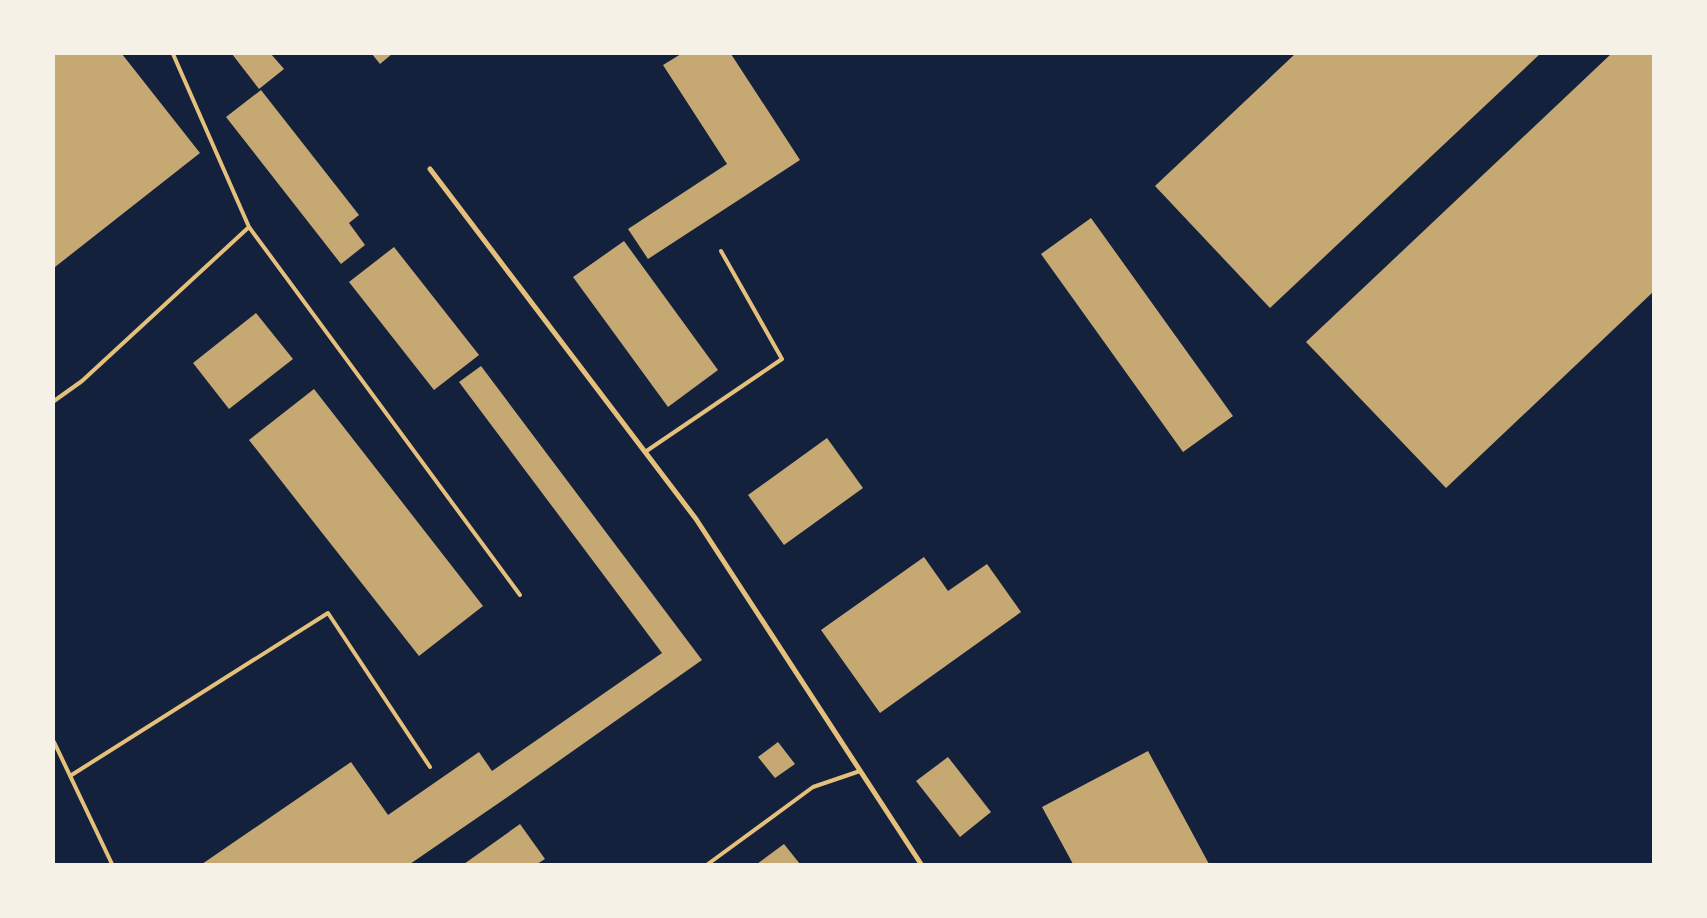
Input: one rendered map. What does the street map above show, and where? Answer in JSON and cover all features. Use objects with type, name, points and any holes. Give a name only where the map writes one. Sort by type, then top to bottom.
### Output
[{"type":"street","points":[[430,169],[696,519],[921,864]]},
{"type":"lane","points":[[172,54],[249,227],[520,595]]},
{"type":"lane","points":[[54,401],[82,381],[249,227]]},
{"type":"lane","points":[[645,452],[782,359],[721,251]]},
{"type":"lane","points":[[70,776],[328,613],[430,767]]},
{"type":"lane","points":[[54,742],[112,864]]},
{"type":"lane","points":[[708,864],[813,787],[860,771]]},
{"type":"building","points":[[54,54],[122,54],[200,153],[55,267]]},
{"type":"building","points":[[232,54],[271,54],[284,69],[259,89]]},
{"type":"building","points":[[372,54],[392,54],[380,64]]},
{"type":"building","points":[[681,54],[731,54],[800,160],[648,259],[628,229],[727,164],[663,65]]},
{"type":"building","points":[[1295,54],[1540,54],[1270,308],[1155,186]]},
{"type":"building","points":[[1611,54],[1653,54],[1653,292],[1446,488],[1306,342]]},
{"type":"building","points":[[261,90],[359,215],[349,223],[365,245],[341,264],[226,117]]},
{"type":"building","points":[[1091,218],[1233,416],[1183,452],[1041,254]]},
{"type":"building","points":[[624,241],[718,370],[668,407],[573,277]]},
{"type":"building","points":[[394,247],[479,355],[434,390],[349,282]]},
{"type":"building","points":[[256,313],[293,359],[229,409],[193,363]]},
{"type":"building","points":[[481,366],[702,660],[410,864],[202,864],[351,762],[388,815],[479,752],[492,771],[662,653],[459,382]]},
{"type":"building","points":[[314,389],[483,606],[419,656],[249,440]]},
{"type":"building","points":[[827,438],[863,488],[784,545],[748,495]]},
{"type":"building","points":[[924,557],[948,591],[987,564],[1021,612],[880,713],[821,630]]},
{"type":"building","points":[[778,742],[795,764],[775,778],[758,757]]},
{"type":"building","points":[[1148,751],[1209,864],[1073,864],[1042,807]]},
{"type":"building","points":[[948,757],[991,812],[960,837],[916,781]]},
{"type":"building","points":[[520,824],[545,859],[537,864],[464,864]]},
{"type":"building","points":[[784,844],[800,864],[757,864]]}]
